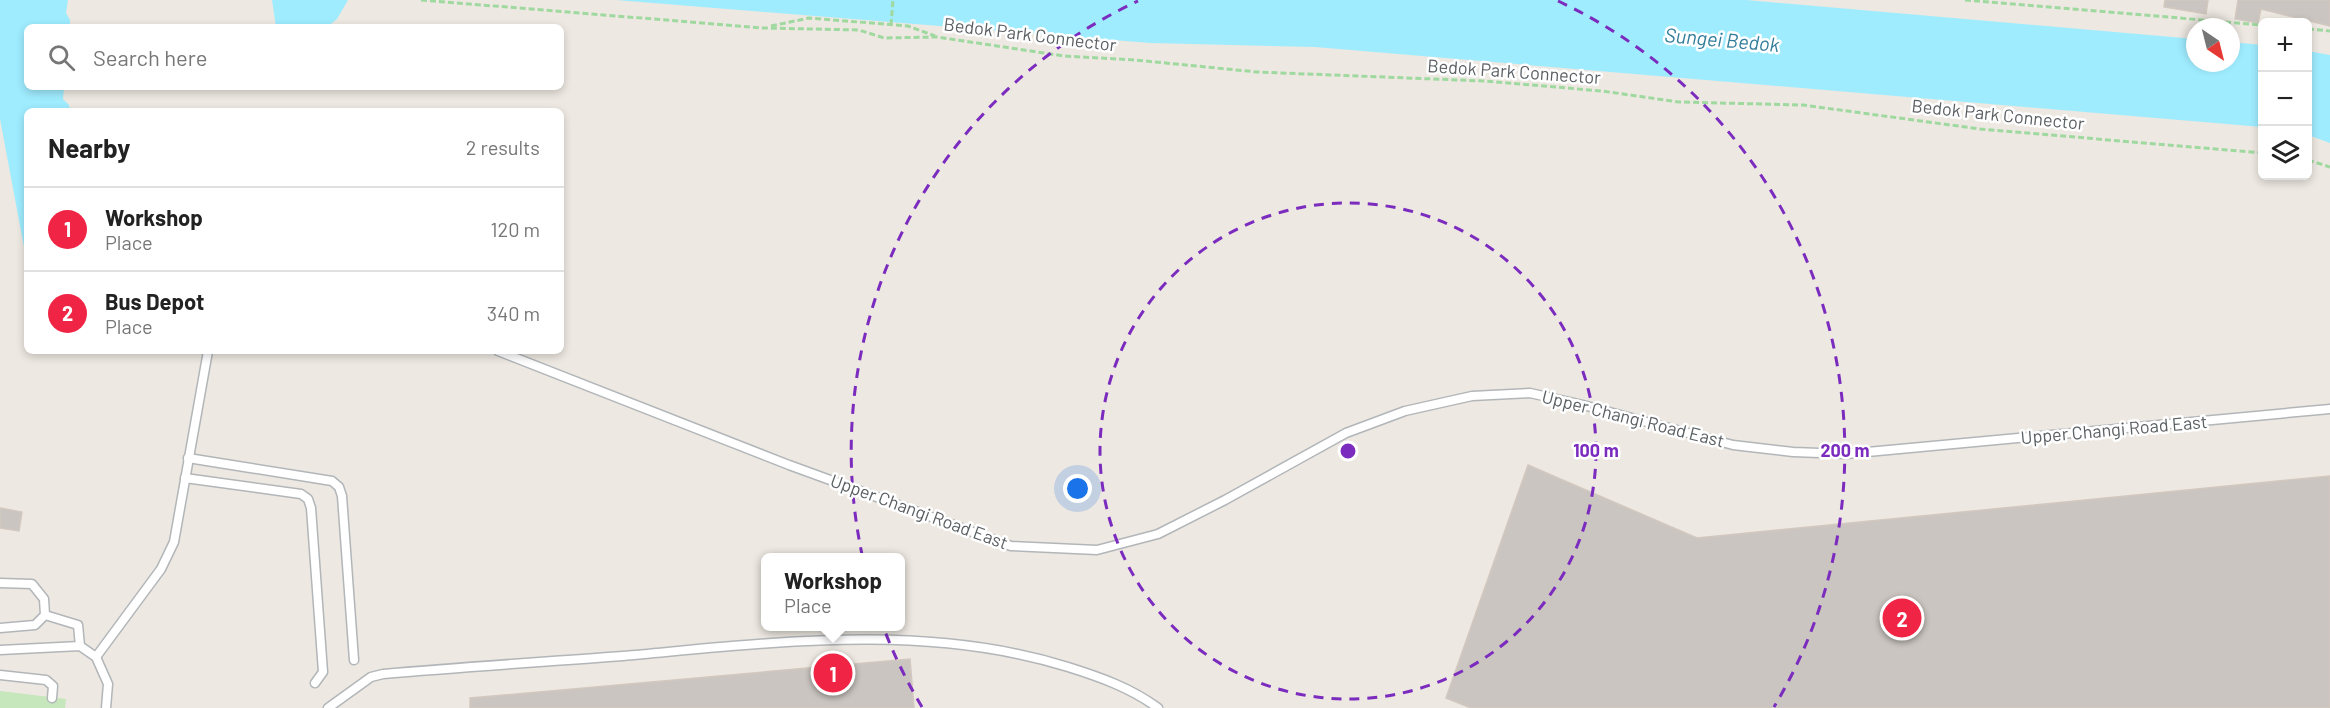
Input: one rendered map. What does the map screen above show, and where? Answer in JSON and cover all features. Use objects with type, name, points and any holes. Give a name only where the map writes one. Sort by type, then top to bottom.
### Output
[{"type":"lane","points":[[96,657],[161,569],[174,542],[207,354]]},
{"type":"lane","name":"Upper Changi Road East","points":[[506,354],[789,465],[1011,546],[1097,550],[1158,534],[1346,433],[1405,411],[1472,396],[1530,393],[1733,445],[1793,452],[1846,454],[2330,409]]},
{"type":"lane","points":[[188,458],[332,481],[339,487],[343,507],[354,660]]},
{"type":"lane","points":[[184,478],[301,494],[308,500],[311,508],[323,672],[315,683]]},
{"type":"lane","points":[[0,583],[32,584],[44,599],[45,615]]},
{"type":"lane","points":[[45,615],[78,625],[80,646]]},
{"type":"lane","points":[[0,627],[34,625],[45,615]]},
{"type":"lane","points":[[328,708],[371,677],[383,674],[847,639],[981,647],[1010,652],[1096,676],[1124,688],[1158,708]]},
{"type":"lane","points":[[0,651],[80,646],[96,657],[108,684],[106,708]]},
{"type":"lane","points":[[0,675],[46,680],[53,686],[51,698]]},
{"type":"path","name":"Bedok Park Connector","points":[[421,0],[763,28],[859,30],[884,38],[937,37],[1064,56],[1257,72],[1484,81],[1602,91],[1679,102],[1803,105],[1980,129],[2258,153]]},
{"type":"path","points":[[891,25],[893,0]]},
{"type":"path","points":[[1965,0],[2258,25]]},
{"type":"path","name":"Bedok Park Connector","points":[[763,28],[809,18],[908,26],[937,37]]},
{"type":"path","points":[[2312,28],[2330,30]]},
{"type":"path","points":[[2312,162],[2330,167]]},
{"type":"green space","points":[[0,691],[66,699],[65,708],[0,708]]},
{"type":"water","points":[[0,0],[68,0],[66,13],[70,24],[24,24],[24,90],[64,90],[63,99],[70,108],[24,108],[24,247],[0,119]]},
{"type":"water","points":[[272,0],[348,0],[337,19],[331,24],[276,24]]},
{"type":"water","name":"Sungei Bedok","points":[[616,0],[1746,0],[2186,38],[2186,72],[2240,72],[2240,43],[2258,45],[2258,127],[1315,47],[1150,43]]},
{"type":"water","points":[[2312,52],[2330,55],[2330,143],[2312,136]]},
{"type":"building","points":[[2165,0],[2208,0],[2206,14],[2164,7]]},
{"type":"building","points":[[2238,0],[2330,0],[2330,26],[2312,22],[2312,18],[2298,18],[2261,9],[2258,23],[2235,18]]},
{"type":"building","points":[[1528,465],[1697,538],[2330,476],[2330,708],[1471,708],[1446,698]]},
{"type":"building","points":[[0,508],[22,512],[19,531],[0,528]]},
{"type":"building","points":[[910,659],[914,708],[470,708],[470,698]]},
{"type":"place","name":"Bus Depot","points":[[1902,618]]},
{"type":"place","name":"Workshop","points":[[833,673]]}]
